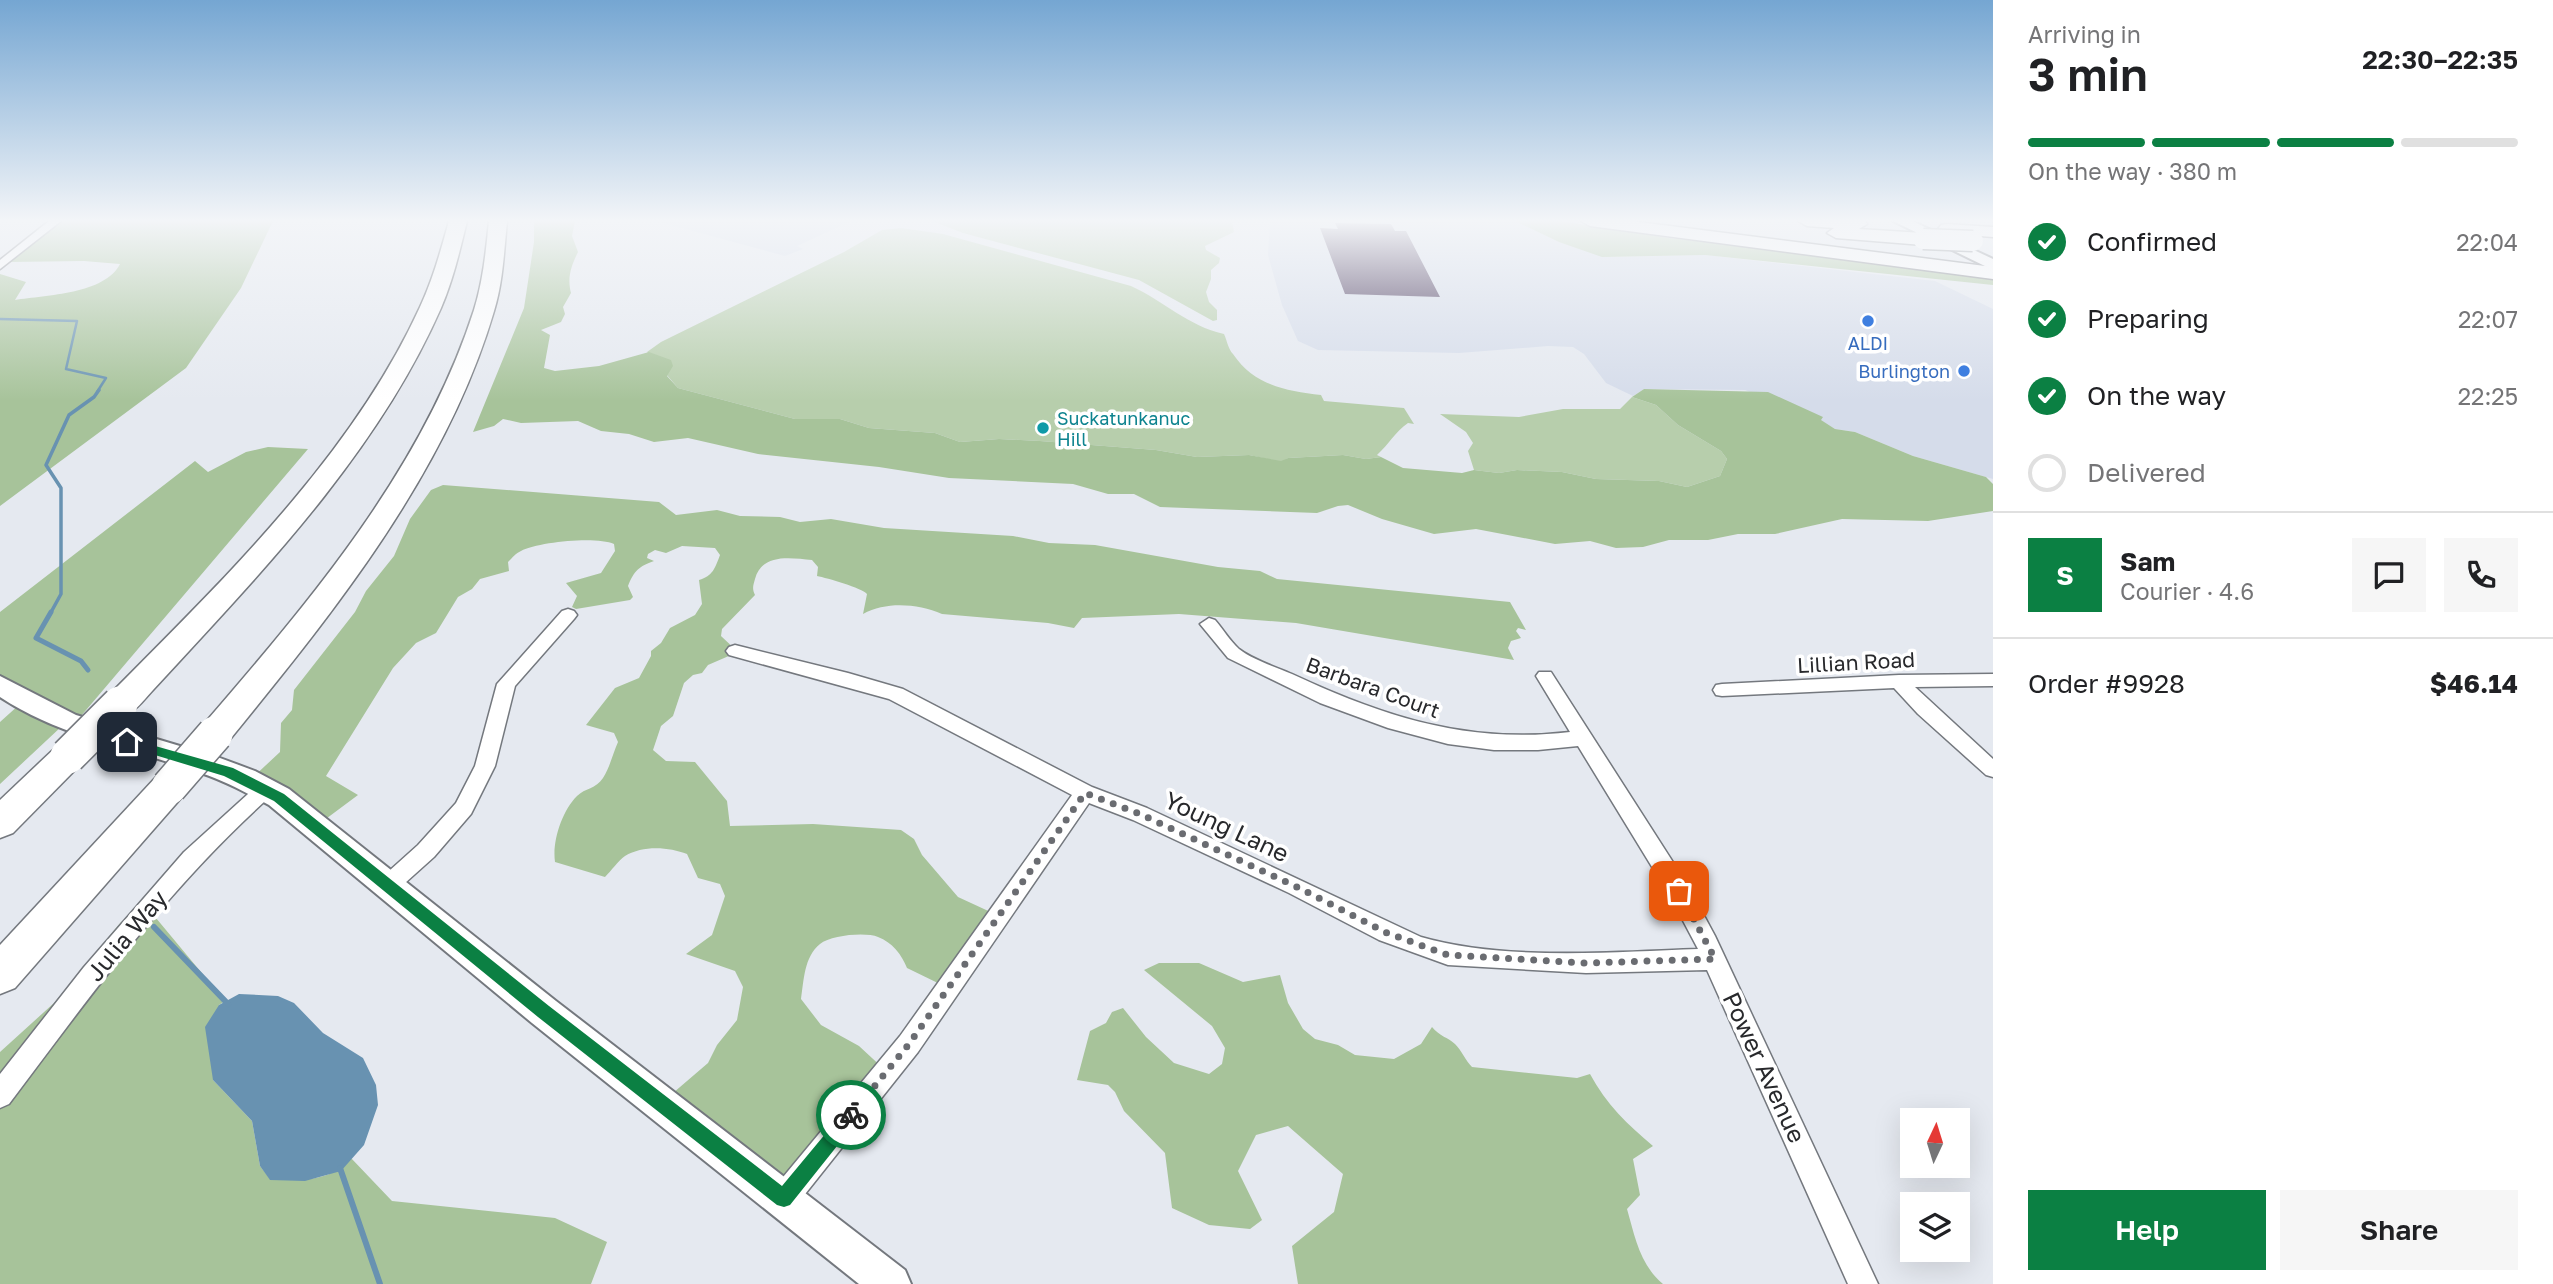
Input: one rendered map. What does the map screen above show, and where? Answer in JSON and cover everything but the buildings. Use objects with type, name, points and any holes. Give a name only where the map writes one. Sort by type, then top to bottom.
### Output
[{"type":"highway","points":[[0,823],[120,704],[273,538],[369,418],[400,370],[443,281]]},
{"type":"highway","points":[[0,975],[215,734],[295,635],[366,537],[415,460],[462,368],[488,295],[490,281]]},
{"type":"highway","points":[[366,537],[410,484],[476,375],[507,293],[509,281]]},
{"type":"street","points":[[387,886],[426,851],[464,808],[485,766],[506,684],[568,615]]},
{"type":"street","name":"Barbara Court","points":[[1209,624],[1234,654],[1327,698],[1395,723],[1448,737],[1494,743],[1538,743],[1583,738]]},
{"type":"street","name":"Young Lane","points":[[735,651],[848,679],[896,694],[1085,793],[1176,831],[1387,933],[1448,955],[1586,963],[1715,959]]},
{"type":"street","name":"Power Avenue","points":[[1545,676],[1679,891],[1715,959],[1863,1284]]},
{"type":"street","name":"Lillian Road","points":[[1722,690],[1899,681],[1993,680]]},
{"type":"street","points":[[1899,681],[1925,709],[1993,770]]},
{"type":"street","points":[[0,685],[31,707],[65,723],[213,766],[266,789],[891,1284]]},
{"type":"street","name":"Julia Way","points":[[0,1095],[103,962],[202,845],[266,789]]},
{"type":"street","points":[[784,1198],[909,1044],[1085,793]]},
{"type":"shaded area","points":[[1275,281],[1935,281],[1993,309],[1993,479],[1913,456],[1855,432],[1835,429],[1820,420],[1745,390],[1644,389],[1633,396],[1606,383],[1584,354],[1573,347],[1548,346],[1459,353],[1318,350],[1298,341],[1282,305]]},
{"type":"green space","points":[[0,281],[26,282],[15,300],[74,291],[102,282],[244,281],[186,368],[0,506]]},
{"type":"green space","points":[[528,281],[569,281],[571,293],[563,307],[565,314],[561,322],[541,330],[550,335],[544,368],[555,371],[599,366],[649,352],[671,360],[673,366],[667,376],[678,388],[795,419],[840,419],[869,428],[935,433],[960,442],[999,439],[1040,441],[1156,450],[1197,457],[1249,455],[1281,461],[1288,458],[1343,455],[1366,459],[1381,457],[1403,468],[1462,473],[1474,470],[1499,473],[1517,470],[1562,472],[1596,479],[1659,481],[1687,487],[1720,476],[1727,459],[1721,451],[1678,425],[1656,405],[1632,397],[1644,389],[1768,392],[1823,417],[1821,420],[1835,429],[1855,432],[1913,456],[1986,477],[1993,484],[1993,511],[1928,521],[1842,519],[1775,534],[1738,534],[1708,540],[1669,540],[1643,547],[1616,548],[1590,541],[1555,544],[1476,529],[1434,534],[1382,519],[1348,505],[1317,513],[1160,507],[1134,494],[1108,494],[1073,484],[949,478],[879,467],[758,454],[688,438],[654,442],[629,434],[601,431],[578,421],[521,423],[503,419],[494,426],[473,432],[524,308]]},
{"type":"green space","points":[[785,281],[1113,281],[1131,286],[1187,319],[1224,334],[1230,350],[1241,364],[1271,385],[1321,395],[1324,401],[1404,408],[1414,424],[1408,423],[1399,430],[1377,455],[1381,457],[1366,459],[1343,455],[1288,458],[1281,462],[1249,455],[1197,457],[1156,450],[1040,441],[999,439],[960,442],[935,433],[869,428],[840,419],[795,419],[678,388],[647,352],[661,342]]},
{"type":"green space","points":[[1141,281],[1210,281],[1206,292],[1209,302],[1217,310],[1217,320],[1213,321]]},
{"type":"green space","points":[[1954,281],[1993,281],[1993,285]]},
{"type":"green space","points":[[1632,397],[1656,405],[1678,425],[1721,451],[1727,459],[1720,476],[1687,487],[1659,481],[1596,479],[1562,472],[1517,470],[1499,473],[1474,470],[1468,451],[1473,443],[1466,432],[1440,414],[1519,417],[1563,409],[1620,409]]},
{"type":"green space","points":[[268,447],[308,449],[81,716],[72,724],[62,726],[0,784],[0,722],[20,704],[0,688],[0,612],[195,461],[208,472],[246,452]]},
{"type":"green space","points":[[443,485],[659,502],[676,515],[717,510],[740,516],[780,517],[800,522],[831,519],[884,528],[1013,536],[1049,543],[1095,545],[1218,567],[1260,571],[1277,579],[1510,602],[1526,630],[1518,628],[1516,631],[1521,638],[1511,641],[1508,648],[1514,660],[1296,623],[1179,614],[1082,618],[1074,628],[1048,623],[942,614],[902,605],[882,607],[863,614],[867,594],[852,586],[817,576],[818,567],[812,560],[778,559],[764,565],[755,579],[755,595],[722,629],[721,636],[738,652],[708,665],[702,673],[693,675],[684,683],[673,716],[661,726],[653,750],[666,761],[695,762],[727,801],[730,826],[813,824],[901,830],[914,839],[922,855],[958,897],[997,915],[944,986],[907,968],[896,950],[878,937],[849,935],[825,941],[815,949],[806,969],[801,999],[821,1025],[859,1046],[885,1070],[788,1194],[666,1099],[708,1063],[717,1045],[737,1020],[743,987],[735,971],[686,954],[712,935],[725,896],[720,884],[698,878],[687,854],[672,850],[648,849],[632,852],[622,858],[605,877],[555,862],[554,854],[557,836],[567,810],[577,796],[603,778],[618,742],[614,733],[586,725],[615,688],[639,678],[651,651],[661,643],[670,628],[695,615],[702,604],[699,580],[710,574],[720,555],[715,548],[682,546],[666,553],[655,550],[648,554],[647,558],[654,561],[638,570],[630,581],[628,586],[633,597],[630,600],[576,609],[572,607],[577,596],[566,583],[601,573],[615,551],[614,544],[594,540],[567,541],[540,545],[519,552],[508,562],[509,571],[480,579],[472,589],[458,597],[436,633],[416,643],[393,668],[326,776],[358,795],[311,830],[250,780],[280,752],[281,723],[292,710],[294,690],[355,612],[366,591],[394,556],[410,519],[431,490]]},
{"type":"green space","points":[[146,906],[225,1001],[219,1005],[213,1080],[252,1121],[260,1166],[270,1179],[304,1180],[324,1176],[343,1166],[351,1158],[392,1201],[555,1218],[607,1242],[591,1284],[0,1284],[0,1052],[54,1003],[121,922]]},
{"type":"green space","points":[[1159,963],[1199,963],[1243,982],[1280,975],[1288,1003],[1303,1029],[1315,1039],[1338,1045],[1355,1055],[1394,1059],[1421,1044],[1432,1027],[1455,1044],[1472,1067],[1577,1078],[1590,1074],[1618,1113],[1653,1146],[1633,1159],[1640,1195],[1627,1209],[1644,1259],[1663,1284],[1298,1284],[1292,1246],[1334,1212],[1343,1174],[1288,1126],[1256,1135],[1238,1171],[1262,1220],[1250,1229],[1209,1225],[1172,1208],[1165,1153],[1124,1111],[1115,1092],[1108,1085],[1077,1080],[1090,1031],[1106,1023],[1112,1012],[1123,1008],[1146,1037],[1174,1063],[1209,1074],[1222,1064],[1225,1048],[1212,1026],[1144,970]]},
{"type":"water","points":[[239,994],[278,996],[294,1003],[323,1033],[363,1058],[376,1085],[378,1105],[364,1145],[341,1171],[305,1181],[270,1180],[260,1166],[252,1121],[213,1080],[205,1027],[219,1005]]},
{"type":"waterway","points":[[0,319],[77,321],[66,369],[106,378],[97,392]]},
{"type":"waterway","points":[[50,614],[61,594],[61,488],[46,465],[69,415],[94,397],[99,390]]},
{"type":"waterway","points":[[51,612],[36,638],[81,661],[88,670]]},
{"type":"waterway","points":[[154,927],[228,1004]]},
{"type":"waterway","points":[[340,1168],[380,1284]]},
{"type":"way so far","points":[[851,1115],[909,1044],[1085,793],[1140,814],[1297,887],[1387,933],[1448,955],[1586,963],[1715,959],[1679,891]]},
{"type":"place","name":"ALDI","points":[[1868,321]]},
{"type":"place","name":"Burlington","points":[[1964,371]]},
{"type":"place","name":"Suckatunkanuc Hill","points":[[1043,428]]},
{"type":"route","points":[[127,742],[213,766],[256,783],[279,797],[544,1012],[784,1198],[851,1115]]}]
